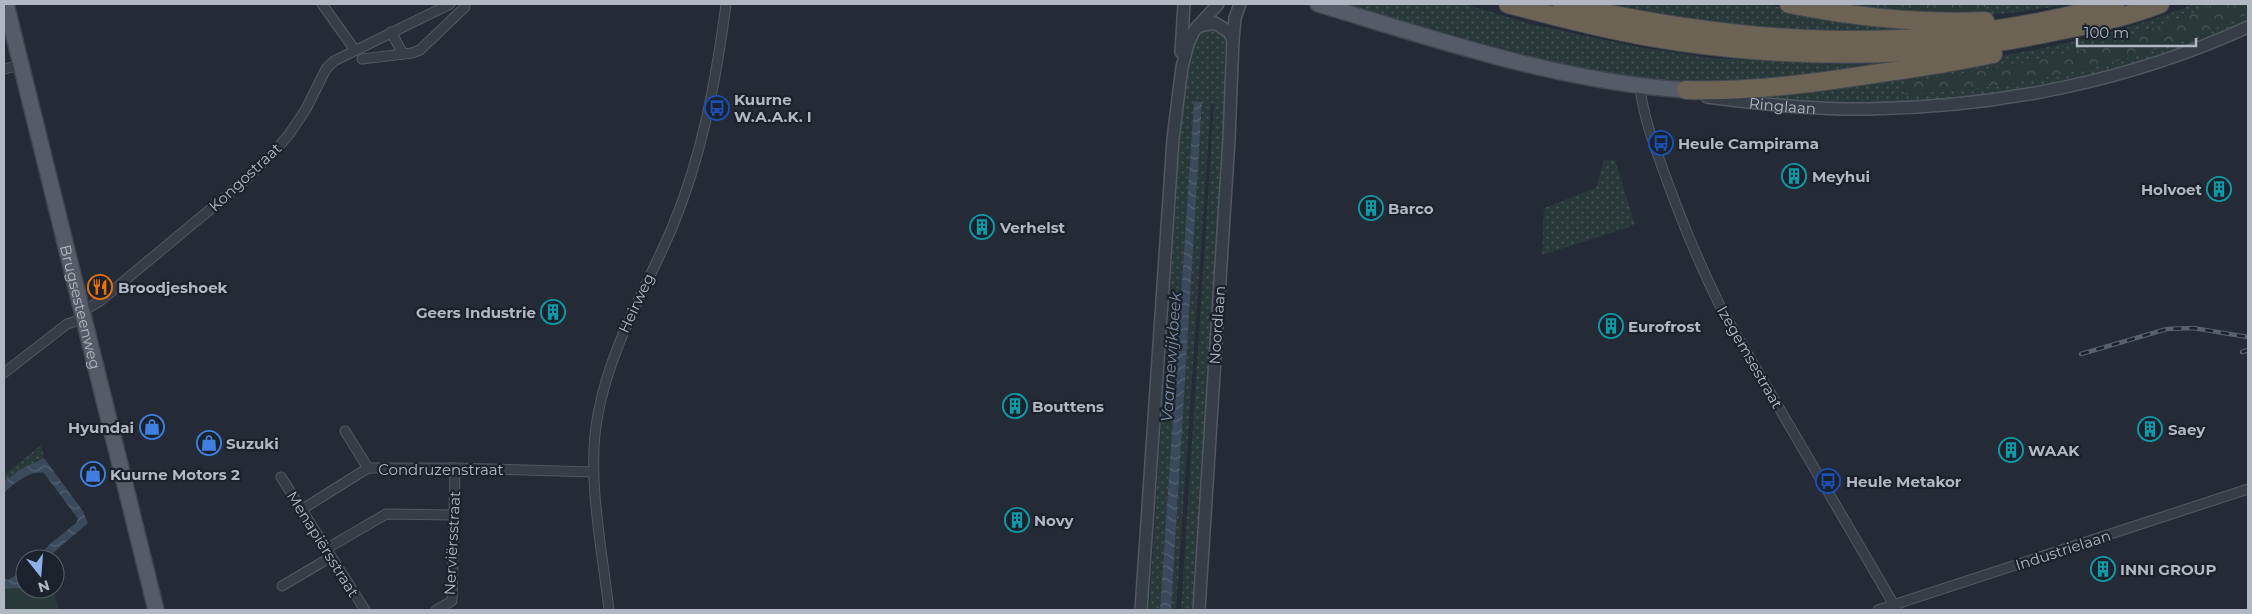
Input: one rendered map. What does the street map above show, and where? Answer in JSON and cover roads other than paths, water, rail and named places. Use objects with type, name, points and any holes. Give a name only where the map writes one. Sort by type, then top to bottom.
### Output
[{"type":"highway","points":[[1508,4],[1599,26],[1680,42],[1785,52],[1834,54],[1934,50],[1983,45],[2093,24],[2160,4]]},
{"type":"highway","points":[[1562,4],[1682,28],[1766,38],[1831,41],[1928,38],[1980,32],[2060,18],[2114,4]]},
{"type":"highway","points":[[1789,4],[1914,22],[1962,22],[2042,15],[2060,18]]},
{"type":"highway","points":[[1686,90],[1737,90],[1812,84],[1957,62],[2008,50],[2034,36]]},
{"type":"main road","name":"Brugsesteenweg","points":[[6,4],[156,610]]},
{"type":"main road","name":"Ringlaan","points":[[1318,4],[1489,54],[1640,87],[1686,90]]},
{"type":"street","points":[[322,4],[355,50]]},
{"type":"street","name":"Kongostraat","points":[[4,373],[67,324],[82,316],[242,183],[290,133],[306,109],[326,68],[334,61],[450,4]]},
{"type":"street","name":"Heirweg","points":[[609,610],[593,472],[597,416],[614,352],[672,228],[708,117],[726,4]]},
{"type":"street","points":[[1182,67],[1180,56],[1184,4]]},
{"type":"street","points":[[1141,610],[1173,139],[1182,67],[1189,39],[1218,4]]},
{"type":"street","name":"Noordlaan","points":[[1199,610],[1230,139],[1234,4]]},
{"type":"street","name":"Noordlaan","points":[[1235,18],[1240,4]]},
{"type":"street","points":[[362,59],[420,50],[465,7]]},
{"type":"street","points":[[1198,26],[1215,23],[1229,32],[1233,40]]},
{"type":"street","name":"Ringlaan","points":[[1686,90],[1701,96],[1797,107],[1868,109],[1968,103],[2018,96],[2112,75],[2187,51],[2248,27]]},
{"type":"street","points":[[391,32],[403,54]]},
{"type":"street","points":[[4,69],[21,65]]},
{"type":"street","name":"Izegemsestraat","points":[[1640,87],[1643,111],[1681,221],[1710,286],[1895,608]]},
{"type":"street","points":[[345,431],[368,468]]},
{"type":"street","name":"Condruzenstraat","points":[[301,510],[368,468],[455,468],[593,472]]},
{"type":"street","name":"Nerviërsstraat","points":[[436,610],[452,601],[455,468]]},
{"type":"street","name":"Menapiërsstraat","points":[[281,477],[365,610]]},
{"type":"street","name":"Industrielaan","points":[[1878,610],[1895,608],[2248,489]]},
{"type":"street","points":[[282,586],[386,514],[454,515]]},
{"type":"water","points":[[1194,101],[1202,102],[1171,610],[1160,610]]},
{"type":"water","points":[[44,458],[83,511],[88,523],[58,549],[45,549],[76,523],[78,519],[44,473],[28,476],[4,493],[4,482],[19,470]]},
{"type":"water","points":[[15,575],[15,588],[4,589],[4,578],[8,580]]},
{"type":"railway","points":[[2081,354],[2167,329],[2193,328],[2248,337]]},
{"type":"railway","points":[[2242,352],[2248,350]]},
{"type":"place","name":"Kuurne W.A.A.K. I","points":[[717,108]]},
{"type":"place","name":"Heule Campirama","points":[[1661,143]]},
{"type":"place","name":"Meyhui","points":[[1794,176]]},
{"type":"place","name":"Holvoet","points":[[2219,189]]},
{"type":"place","name":"Barco","points":[[1371,208]]},
{"type":"place","name":"Verhelst","points":[[982,227]]},
{"type":"place","name":"Broodjeshoek","points":[[100,287]]},
{"type":"place","name":"Geers Industrie","points":[[553,312]]},
{"type":"place","name":"Eurofrost","points":[[1611,326]]},
{"type":"place","name":"Bouttens","points":[[1015,406]]},
{"type":"place","name":"Hyundai","points":[[152,427]]},
{"type":"place","name":"Saey","points":[[2150,429]]},
{"type":"place","name":"Suzuki","points":[[209,443]]},
{"type":"place","name":"WAAK","points":[[2011,450]]},
{"type":"place","name":"Kuurne Motors 2","points":[[93,474]]},
{"type":"place","name":"Heule Metakor","points":[[1828,481]]},
{"type":"place","name":"Novy","points":[[1017,520]]},
{"type":"place","name":"INNI GROUP","points":[[2103,569]]},
{"type":"water label","name":"Vaarnewijkbeek","points":[[1171,357]]}]
